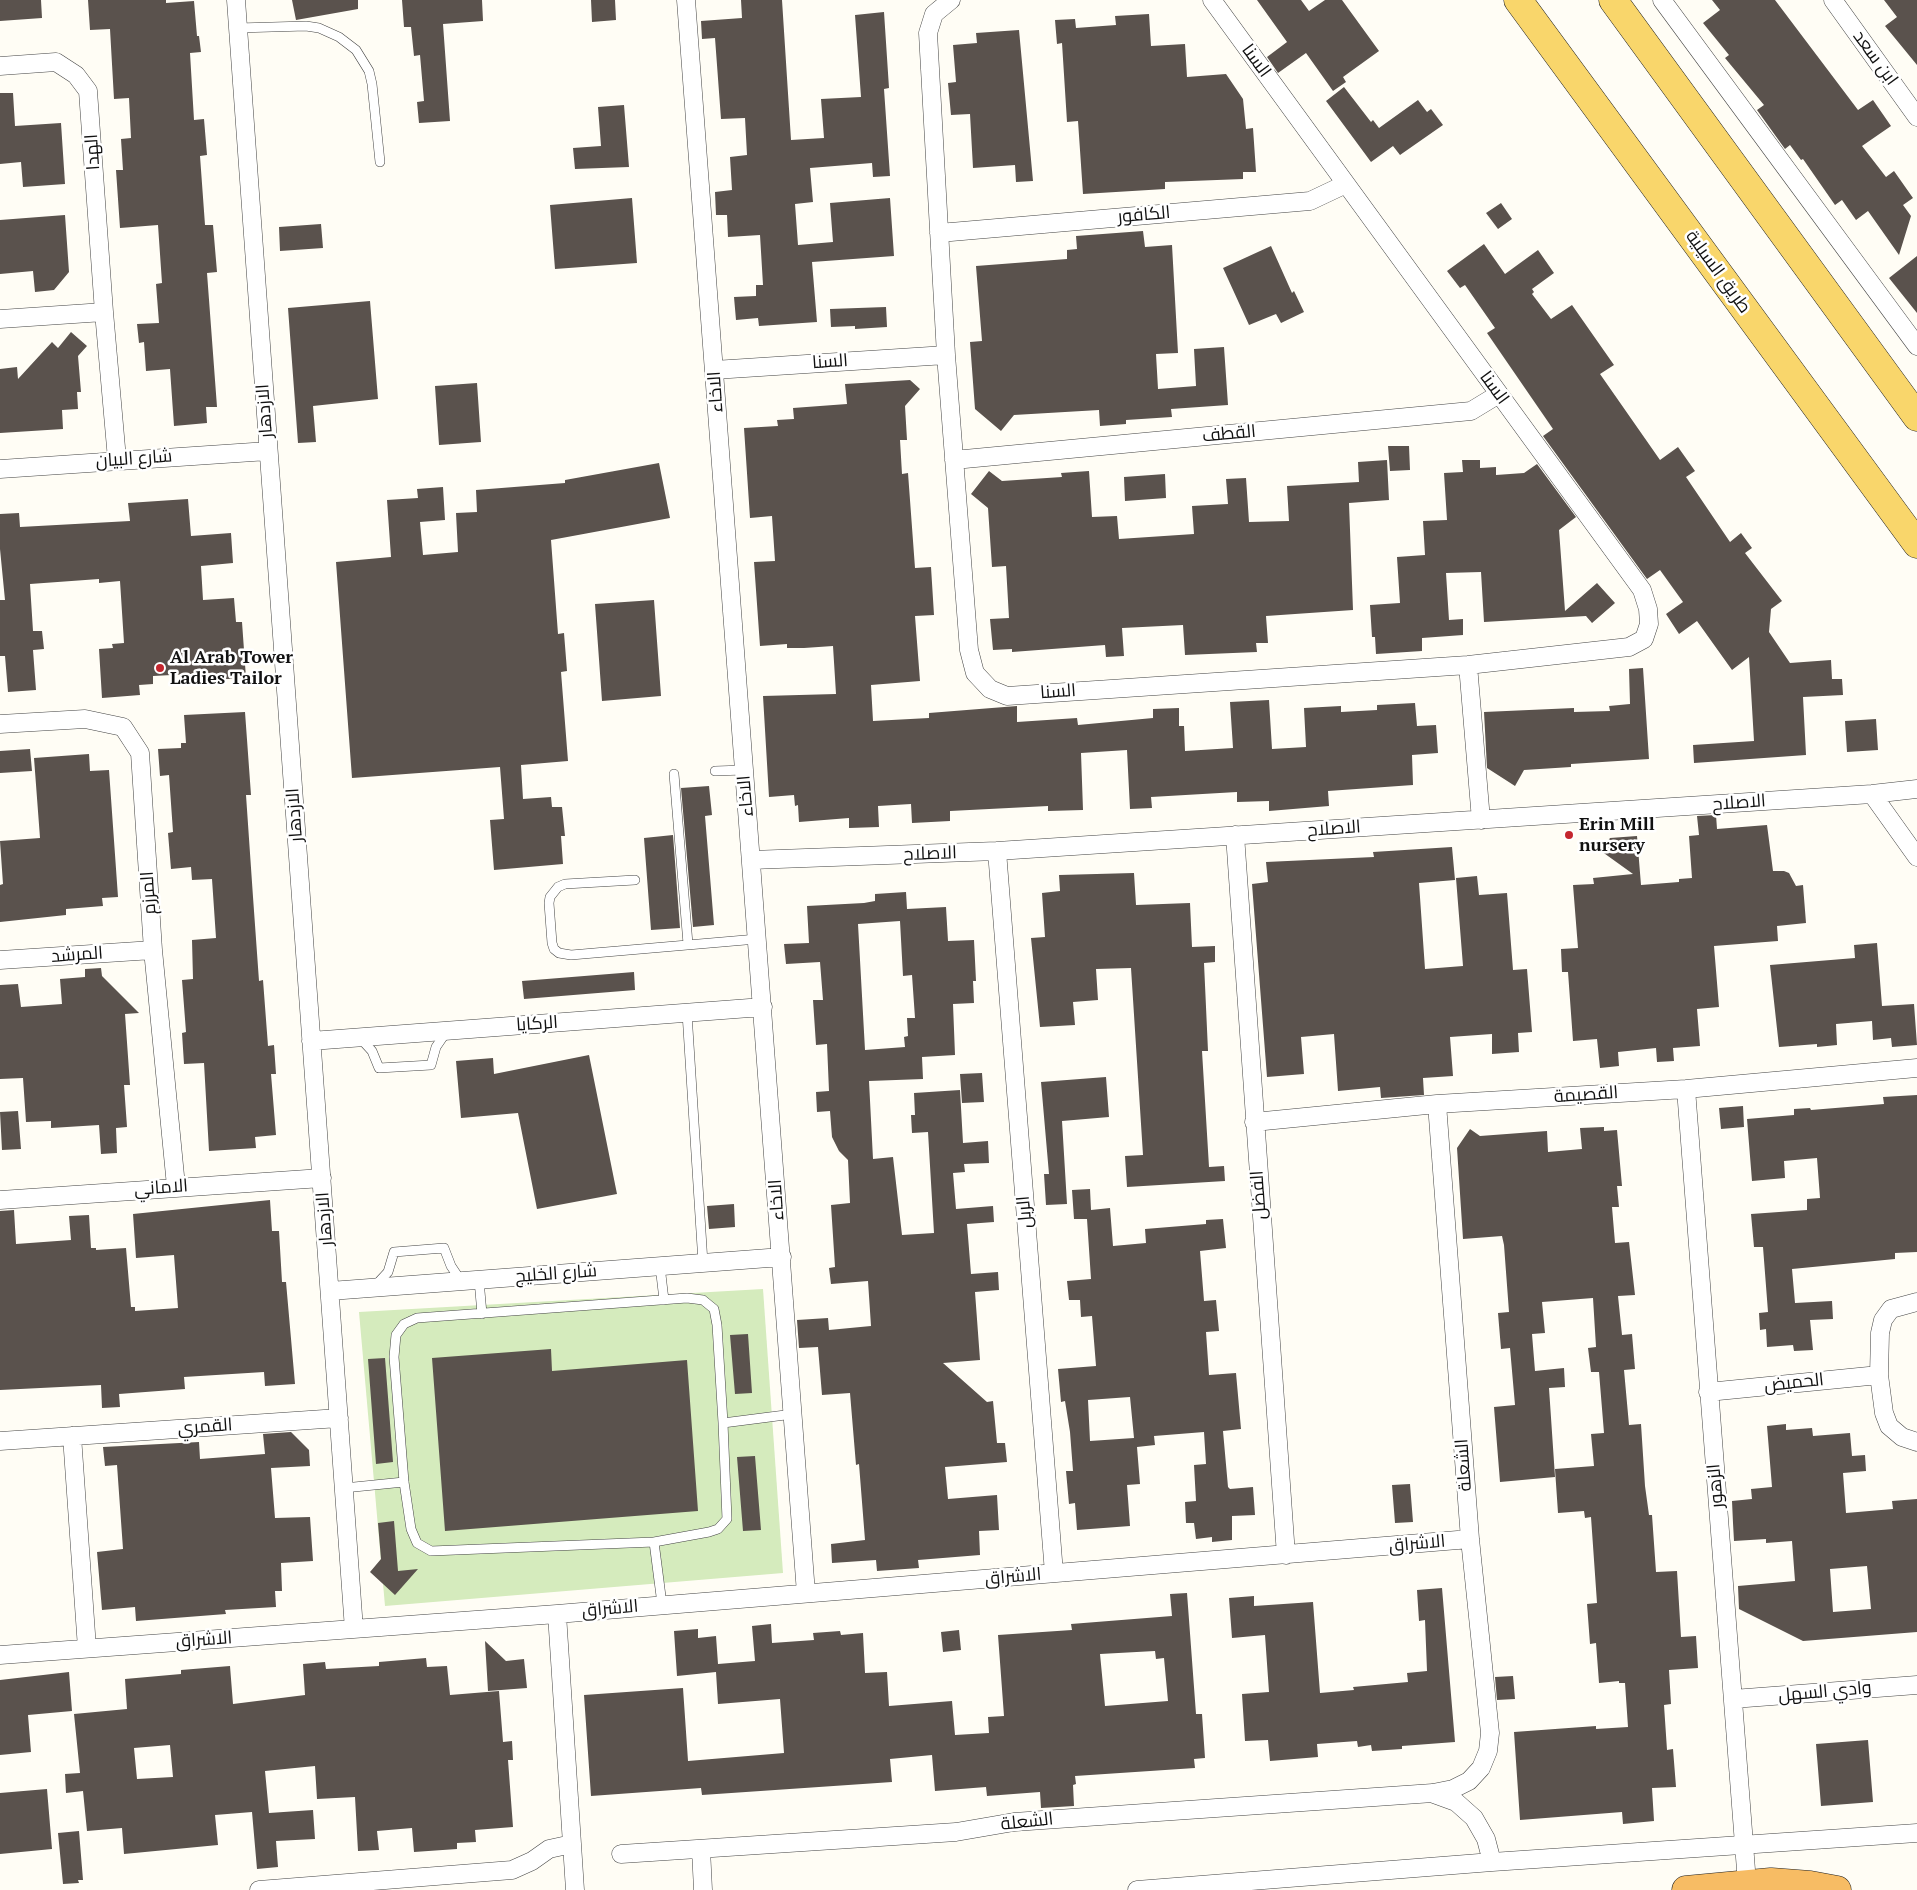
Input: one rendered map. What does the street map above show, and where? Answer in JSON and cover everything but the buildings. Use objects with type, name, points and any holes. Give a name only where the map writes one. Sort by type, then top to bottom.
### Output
[{"type":"highway","points":[[1686,1890],[1747,1882],[1790,1882],[1837,1890]]},
{"type":"main road","name":"طريق السيلية","points":[[1518,0],[1917,544]]},
{"type":"main road","points":[[1613,0],[1917,417]]},
{"type":"street","name":"الازدهار","points":[[236,0],[354,1629]]},
{"type":"street","name":"الاخاء","points":[[686,0],[806,1593]]},
{"type":"street","name":"السنا","points":[[951,0],[934,14],[928,32],[939,233],[946,355],[970,650],[975,673],[990,689],[1007,696],[1468,665],[1629,647],[1644,639],[1649,624],[1648,609],[1642,590],[1212,0]]},
{"type":"street","points":[[1662,0],[1917,346]]},
{"type":"street","name":"ابن سعد","points":[[1833,0],[1917,117]]},
{"type":"street","name":"الهدا","points":[[0,66],[56,62],[76,76],[88,91],[117,459]]},
{"type":"street","name":"الكافور","points":[[939,233],[1310,201],[1346,184]]},
{"type":"street","points":[[0,319],[104,312]]},
{"type":"street","name":"السنا","points":[[714,370],[946,355]]},
{"type":"street","name":"القطف","points":[[954,460],[1471,411],[1499,394]]},
{"type":"street","name":"شارع البيان","points":[[0,468],[117,459],[268,451]]},
{"type":"street","points":[[1468,665],[1481,820]]},
{"type":"street","name":"المرزم","points":[[0,724],[85,719],[123,727],[140,753],[153,950],[176,1186]]},
{"type":"street","name":"الاصلاح","points":[[751,860],[996,851],[1872,794],[1917,789]]},
{"type":"street","points":[[1872,794],[1917,857]]},
{"type":"street","name":"الفضل","points":[[1235,835],[1286,1555]]},
{"type":"street","name":"الربل","points":[[996,851],[1054,1573]]},
{"type":"street","name":"المرشد","points":[[0,960],[153,950]]},
{"type":"street","name":"الركايا","points":[[312,1041],[763,1007]]},
{"type":"street","name":"القصيمة","points":[[1254,1122],[1437,1104],[1686,1088],[1917,1068]]},
{"type":"street","name":"الزهور","points":[[1686,1088],[1747,1882]]},
{"type":"street","name":"الشعلة","points":[[621,1854],[956,1832],[1014,1822],[1433,1793],[1452,1789],[1469,1781],[1481,1768],[1488,1751],[1490,1732],[1470,1540],[1437,1104]]},
{"type":"street","name":"الاماني","points":[[0,1200],[176,1186],[322,1178]]},
{"type":"street","name":"شارع الخليج","points":[[330,1291],[782,1258]]},
{"type":"street","points":[[1917,1302],[1891,1309],[1883,1320],[1880,1333],[1879,1375],[1884,1413],[1889,1426],[1902,1437],[1917,1442]]},
{"type":"street","name":"الحميض","points":[[1708,1392],[1879,1375]]},
{"type":"street","name":"القمري","points":[[0,1442],[339,1418]]},
{"type":"street","points":[[72,1436],[87,1648]]},
{"type":"street","name":"الاشراق","points":[[0,1655],[557,1614],[1470,1540]]},
{"type":"street","name":"الاشراق","points":[[557,1614],[575,1890]]},
{"type":"street","name":"وادي السهل","points":[[1733,1699],[1917,1685]]},
{"type":"street","name":"الشعلة","points":[[1433,1793],[1456,1802],[1474,1818],[1486,1838],[1492,1862]]},
{"type":"street","points":[[1137,1890],[1492,1862],[1917,1833]]},
{"type":"street","points":[[259,1890],[512,1870],[532,1862],[550,1849],[572,1844]]},
{"type":"street","points":[[702,1849],[702,1890]]},
{"type":"lane","points":[[238,28],[306,26],[318,28],[339,37],[356,50],[369,71],[372,84],[380,162]]},
{"type":"lane","points":[[715,771],[744,770]]},
{"type":"lane","points":[[674,774],[688,944]]},
{"type":"lane","points":[[635,880],[565,884],[558,887],[550,897],[549,903],[554,949],[559,953],[571,955],[757,939]]},
{"type":"lane","points":[[687,1013],[703,1263]]},
{"type":"lane","points":[[359,1037],[372,1051],[379,1068],[422,1066],[431,1065],[436,1046],[447,1031]]},
{"type":"lane","points":[[373,1287],[388,1272],[394,1252],[444,1248],[451,1266],[462,1281]]},
{"type":"lane","points":[[660,1266],[664,1300]]},
{"type":"lane","points":[[480,1280],[482,1314]]},
{"type":"lane","points":[[664,1300],[704,1300],[714,1309],[717,1325],[723,1423],[726,1519],[718,1528],[709,1532],[654,1542],[431,1552],[417,1543],[410,1529],[404,1482],[394,1357],[396,1335],[404,1324],[417,1318],[664,1300]]},
{"type":"lane","points":[[723,1423],[793,1414]]},
{"type":"lane","points":[[344,1488],[404,1482]]},
{"type":"lane","points":[[654,1542],[662,1604]]},
{"type":"green space","points":[[763,1289],[783,1573],[385,1606],[359,1312]]},
{"type":"place","name":"Al Arab Tower Ladies Tailor","points":[[160,668]]},
{"type":"place","name":"Erin Mill nursery","points":[[1569,835]]}]
